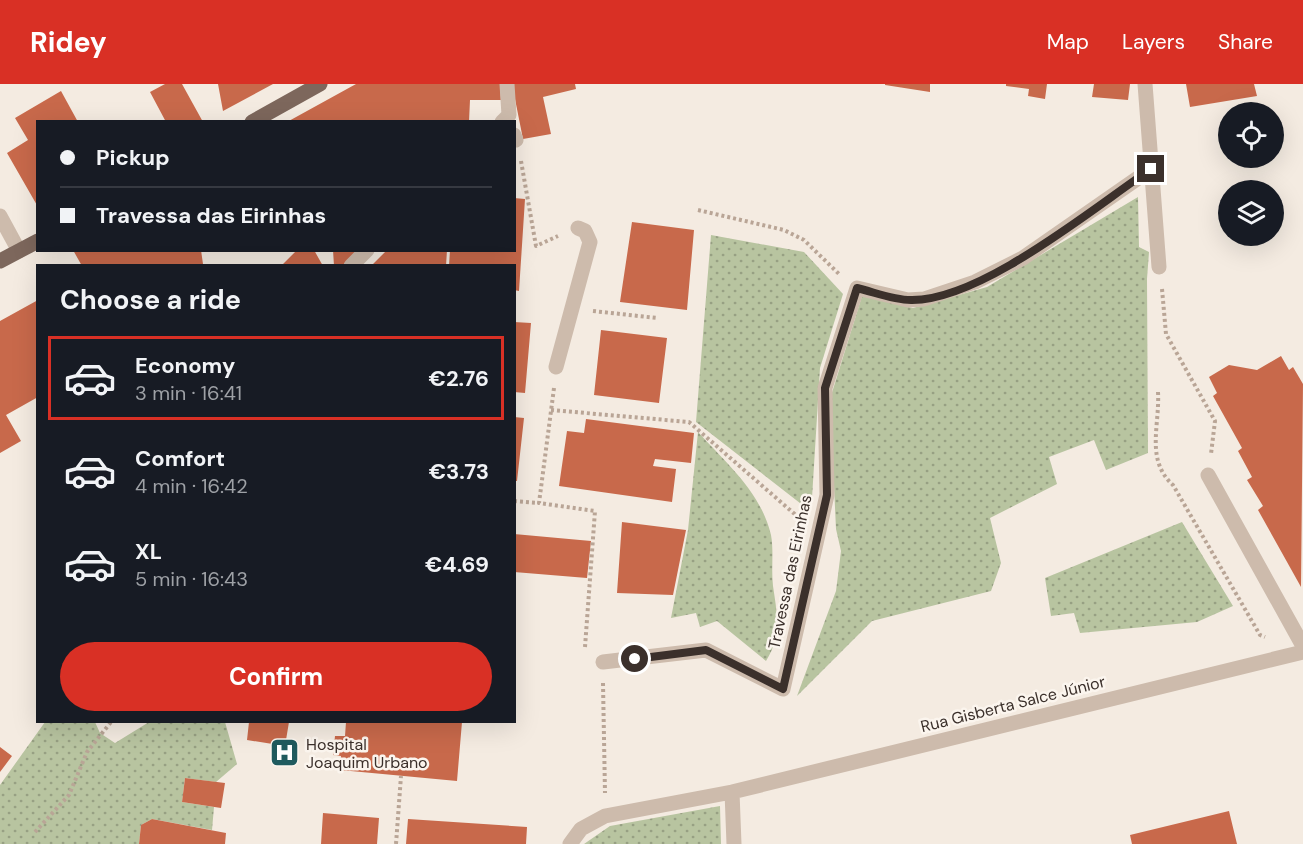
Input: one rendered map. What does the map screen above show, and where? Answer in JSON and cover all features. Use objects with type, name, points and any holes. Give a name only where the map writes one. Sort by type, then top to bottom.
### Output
[{"type":"main road","points":[[256,120],[320,84]]},
{"type":"main road","points":[[0,261],[36,242]]},
{"type":"street","points":[[507,84],[507,119]]},
{"type":"street","points":[[1145,84],[1160,267]]},
{"type":"street","points":[[857,288],[908,300],[924,299],[975,282],[1023,258],[1151,169]]},
{"type":"street","points":[[0,216],[19,251]]},
{"type":"street","points":[[556,367],[590,242],[585,231],[578,228]]},
{"type":"street","points":[[353,264],[365,252]]},
{"type":"street","name":"Travessa das Eirinhas","points":[[603,662],[706,650],[783,689],[827,495],[825,388],[857,288]]},
{"type":"street","points":[[1209,475],[1303,646]]},
{"type":"street","name":"Rua Gisberta Salce Júnior","points":[[570,844],[581,829],[605,816],[732,792],[1303,651]]},
{"type":"street","points":[[732,792],[734,844]]},
{"type":"path","points":[[516,142],[536,246],[578,228]]},
{"type":"path","points":[[698,210],[784,230],[804,240],[835,271],[857,288]]},
{"type":"path","points":[[1160,267],[1166,334],[1215,421],[1209,475]]},
{"type":"path","points":[[572,309],[657,318]]},
{"type":"path","points":[[1158,392],[1156,457],[1159,469],[1173,485],[1260,635],[1270,639]]},
{"type":"path","points":[[539,503],[551,410],[689,422],[817,533]]},
{"type":"path","points":[[516,501],[594,511],[585,638]]},
{"type":"path","points":[[603,662],[605,816]]},
{"type":"path","points":[[35,832],[69,795],[82,762],[100,733],[110,723]]},
{"type":"path","points":[[396,844],[401,776]]},
{"type":"green space","points":[[1138,197],[1139,247],[1149,252],[1147,279],[1148,453],[1106,470],[1094,440],[1049,457],[1057,484],[990,518],[1001,563],[991,591],[872,621],[797,696],[836,591],[841,551],[836,529],[830,399],[862,296],[913,308],[987,287]]},
{"type":"green space","points":[[711,235],[804,252],[843,294],[820,368],[812,498],[805,507],[696,422]]},
{"type":"green space","points":[[698,432],[751,492],[771,535],[772,580],[777,624],[774,643],[766,661],[717,621],[700,627],[696,613],[671,618],[688,530]]},
{"type":"green space","points":[[1182,522],[1233,606],[1197,622],[1080,633],[1074,613],[1051,616],[1045,578]]},
{"type":"green space","points":[[44,723],[95,723],[100,733],[115,743],[147,723],[225,723],[237,764],[216,782],[185,778],[182,802],[214,807],[212,830],[152,819],[141,825],[139,844],[0,844],[0,785]]},
{"type":"green space","points":[[720,806],[721,844],[584,844],[610,826]]},
{"type":"building","points":[[165,84],[182,84],[202,120],[165,120],[150,92]]},
{"type":"building","points":[[218,84],[273,84],[223,111]]},
{"type":"building","points":[[356,84],[500,84],[501,100],[470,100],[469,120],[291,120]]},
{"type":"building","points":[[512,84],[575,84],[576,89],[543,97],[551,134],[523,139]]},
{"type":"building","points":[[930,84],[930,92],[885,85]]},
{"type":"building","points":[[1006,84],[1047,84],[1045,99],[1028,96],[1029,89],[1006,86]]},
{"type":"building","points":[[1094,84],[1130,84],[1128,100],[1092,97]]},
{"type":"building","points":[[1186,84],[1254,84],[1257,96],[1190,107]]},
{"type":"building","points":[[61,91],[77,120],[36,120],[36,204],[7,153],[28,140],[15,118]]},
{"type":"building","points":[[516,198],[525,199],[519,291],[516,290],[516,264],[449,264],[450,252],[516,252]]},
{"type":"building","points":[[632,222],[694,230],[687,310],[620,302]]},
{"type":"building","points":[[74,252],[201,252],[203,264],[81,264]]},
{"type":"building","points":[[295,252],[315,252],[322,264],[283,264]]},
{"type":"building","points":[[333,252],[357,252],[344,264],[334,264]]},
{"type":"building","points":[[385,252],[447,252],[446,264],[373,264]]},
{"type":"building","points":[[36,301],[36,398],[6,415],[21,441],[0,453],[0,321]]},
{"type":"building","points":[[516,322],[531,323],[525,393],[516,392]]},
{"type":"building","points":[[601,330],[667,338],[659,403],[594,395]]},
{"type":"building","points":[[1281,356],[1289,370],[1293,367],[1303,384],[1301,587],[1258,510],[1263,506],[1247,480],[1252,477],[1238,451],[1242,448],[1213,396],[1217,393],[1209,377],[1229,365],[1257,370]]},
{"type":"building","points":[[516,417],[524,418],[516,481]]},
{"type":"building","points":[[586,419],[694,433],[691,463],[655,459],[653,466],[676,469],[672,502],[559,486],[567,431],[584,433]]},
{"type":"building","points":[[622,522],[686,530],[673,595],[617,593]]},
{"type":"building","points":[[516,534],[591,541],[587,578],[516,572]]},
{"type":"building","points":[[249,723],[289,723],[285,746],[247,740]]},
{"type":"building","points":[[346,723],[462,723],[457,781],[340,770],[341,756],[333,755],[335,736],[345,736]]},
{"type":"building","points":[[0,747],[12,756],[0,772]]},
{"type":"building","points":[[185,778],[225,783],[221,808],[182,802]]},
{"type":"building","points":[[1229,811],[1237,844],[1132,844],[1130,835]]},
{"type":"building","points":[[323,813],[379,818],[377,844],[321,844]]},
{"type":"building","points":[[152,819],[226,833],[225,844],[139,844],[141,825]]},
{"type":"building","points":[[408,819],[527,827],[526,844],[406,844]]},
{"type":"place","name":"Hospital Joaquim Urbano","points":[[285,753]]},
{"type":"route","points":[[635,659],[652,658],[693,649],[706,650],[783,689],[827,495],[825,388],[836,347],[857,288],[908,300],[924,299],[975,282],[1023,258],[1151,169]]}]
